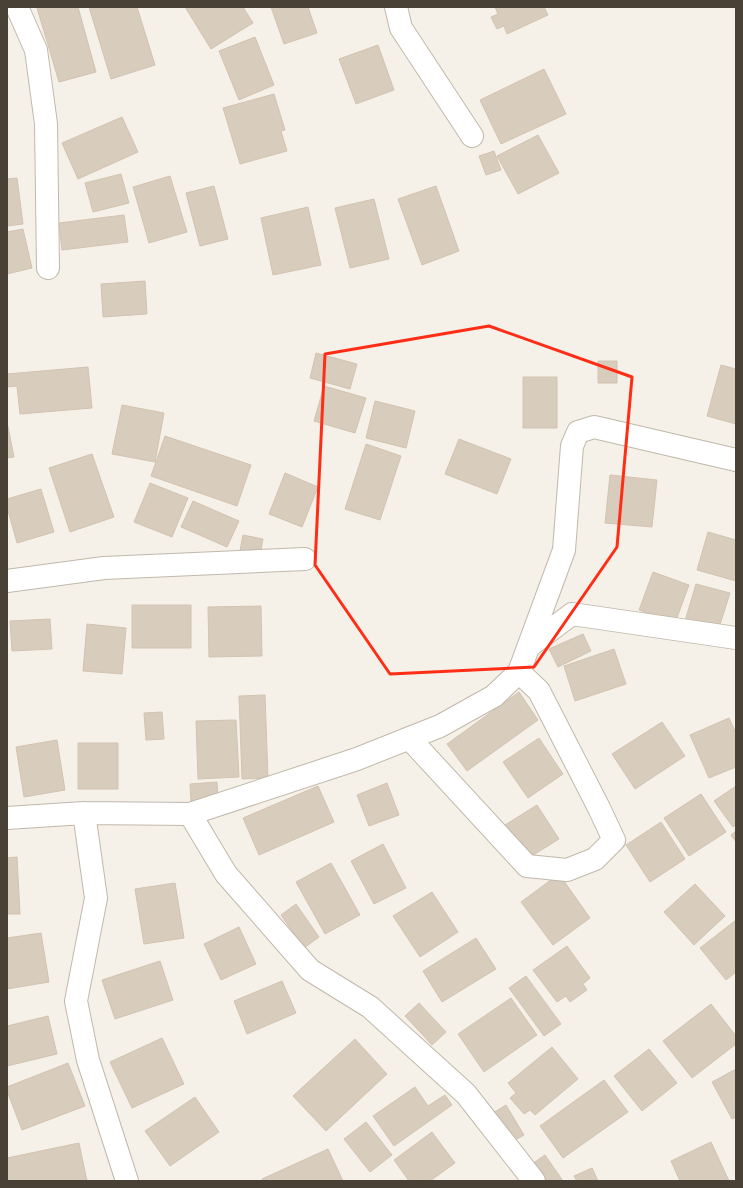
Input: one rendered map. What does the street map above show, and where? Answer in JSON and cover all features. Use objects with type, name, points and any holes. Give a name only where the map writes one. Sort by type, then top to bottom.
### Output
[{"type":"street","points":[[17,7],[36,50],[46,124],[48,268]]},
{"type":"street","points":[[396,7],[402,28],[472,136]]},
{"type":"street","points":[[7,818],[84,814],[190,814],[357,759],[440,726],[494,696],[519,672],[564,550],[572,446],[578,432],[594,427],[736,460]]},
{"type":"street","points":[[7,581],[104,568],[305,559]]},
{"type":"street","points":[[554,576],[572,614]]},
{"type":"street","points":[[528,647],[572,614],[736,638]]},
{"type":"street","points":[[409,738],[527,866],[567,870],[595,858],[614,840],[539,691],[519,672]]},
{"type":"street","points":[[84,814],[96,898],[76,1001],[88,1060],[127,1181]]},
{"type":"street","points":[[190,814],[226,874],[310,970],[370,1007],[466,1094],[534,1181]]},
{"type":"highlighted area","points":[[489,326],[632,377],[617,547],[534,667],[390,674],[315,565],[325,354]]},
{"type":"building","points":[[78,7],[96,72],[59,82],[37,8]]},
{"type":"building","points":[[89,7],[137,7],[155,65],[111,79]]},
{"type":"building","points":[[185,7],[243,7],[253,23],[211,49]]},
{"type":"building","points":[[271,7],[308,7],[317,33],[284,44]]},
{"type":"building","points":[[495,7],[544,7],[548,15],[507,34],[504,26],[497,29],[491,17],[498,14]]},
{"type":"building","points":[[255,37],[274,85],[239,100],[219,51]]},
{"type":"building","points":[[378,45],[394,90],[356,104],[339,59]]},
{"type":"building","points":[[544,69],[566,114],[501,144],[480,100]]},
{"type":"building","points":[[274,94],[285,130],[281,131],[287,151],[240,164],[223,108]]},
{"type":"building","points":[[122,117],[138,152],[78,179],[62,143]]},
{"type":"building","points":[[538,135],[559,173],[518,194],[497,156]]},
{"type":"building","points":[[494,151],[501,170],[486,175],[479,156]]},
{"type":"building","points":[[121,174],[129,203],[93,212],[85,183]]},
{"type":"building","points":[[170,176],[187,232],[149,243],[133,187]]},
{"type":"building","points":[[17,178],[23,224],[7,226],[7,179]]},
{"type":"building","points":[[214,186],[228,239],[200,246],[186,193]]},
{"type":"building","points":[[436,186],[459,251],[422,265],[398,199]]},
{"type":"building","points":[[374,199],[389,259],[350,268],[335,208]]},
{"type":"building","points":[[308,207],[321,265],[273,275],[261,218]]},
{"type":"building","points":[[124,215],[128,242],[62,250],[59,223]]},
{"type":"building","points":[[23,229],[32,268],[7,274],[7,232]]},
{"type":"building","points":[[145,281],[147,314],[103,317],[101,284]]},
{"type":"building","points":[[316,353],[357,364],[350,389],[310,378]]},
{"type":"building","points":[[598,361],[617,361],[617,383],[598,383]]},
{"type":"building","points":[[721,365],[736,369],[736,424],[707,416]]},
{"type":"building","points":[[88,367],[92,408],[20,414],[17,386],[7,387],[7,374]]},
{"type":"building","points":[[523,377],[557,377],[557,428],[523,428]]},
{"type":"building","points":[[324,386],[366,398],[355,433],[314,421]]},
{"type":"building","points":[[375,401],[415,411],[406,448],[366,438]]},
{"type":"building","points":[[122,405],[164,413],[155,462],[112,454]]},
{"type":"building","points":[[7,422],[14,457],[7,458]]},
{"type":"building","points":[[165,436],[251,465],[237,506],[151,476]]},
{"type":"building","points":[[459,439],[511,459],[497,494],[445,474]]},
{"type":"building","points":[[366,444],[401,456],[380,520],[345,509]]},
{"type":"building","points":[[92,454],[114,517],[70,532],[49,468]]},
{"type":"building","points":[[285,473],[318,487],[302,527],[269,514]]},
{"type":"building","points":[[610,475],[657,480],[652,527],[605,523]]},
{"type":"building","points":[[150,483],[188,498],[172,537],[134,522]]},
{"type":"building","points":[[41,489],[54,532],[17,543],[7,507],[7,499]]},
{"type":"building","points":[[193,501],[239,521],[227,547],[181,527]]},
{"type":"building","points":[[708,532],[736,540],[736,581],[697,570]]},
{"type":"building","points":[[243,535],[263,539],[259,560],[239,556]]},
{"type":"building","points":[[653,572],[689,585],[675,623],[639,610]]},
{"type":"building","points":[[696,584],[730,593],[718,631],[685,621]]},
{"type":"building","points":[[132,605],[191,605],[191,648],[132,648]]},
{"type":"building","points":[[261,606],[262,656],[209,657],[208,607]]},
{"type":"building","points":[[50,619],[52,649],[12,651],[10,621]]},
{"type":"building","points":[[87,624],[126,628],[122,674],[83,671]]},
{"type":"building","points":[[583,634],[591,651],[558,667],[549,649]]},
{"type":"building","points":[[614,649],[626,684],[575,701],[564,666]]},
{"type":"building","points":[[519,692],[538,720],[467,771],[447,744]]},
{"type":"building","points":[[265,695],[268,778],[242,779],[239,696]]},
{"type":"building","points":[[162,712],[164,739],[146,740],[144,713]]},
{"type":"building","points":[[729,718],[736,733],[736,767],[709,778],[690,735]]},
{"type":"building","points":[[236,720],[239,777],[198,779],[196,721]]},
{"type":"building","points":[[662,722],[685,756],[635,789],[612,754]]},
{"type":"building","points":[[539,738],[563,774],[528,798],[503,762]]},
{"type":"building","points":[[57,740],[65,790],[24,797],[16,747]]},
{"type":"building","points":[[78,743],[118,743],[118,789],[78,789]]},
{"type":"building","points":[[217,782],[218,801],[191,802],[190,784]]},
{"type":"building","points":[[387,783],[399,815],[369,826],[357,795]]},
{"type":"building","points":[[318,786],[334,822],[259,855],[243,818]]},
{"type":"building","points":[[736,786],[736,824],[733,827],[714,801]]},
{"type":"building","points":[[701,794],[726,832],[689,856],[664,818]]},
{"type":"building","points":[[537,805],[559,839],[527,859],[505,825]]},
{"type":"building","points":[[661,822],[685,859],[650,882],[626,845]]},
{"type":"building","points":[[736,831],[736,842],[731,835]]},
{"type":"building","points":[[383,844],[406,888],[374,904],[351,861]]},
{"type":"building","points":[[17,857],[20,914],[7,914],[7,858]]},
{"type":"building","points":[[331,863],[360,915],[325,934],[296,882]]},
{"type":"building","points":[[559,874],[590,918],[553,945],[521,902]]},
{"type":"building","points":[[175,883],[184,938],[144,944],[135,889]]},
{"type":"building","points":[[695,884],[725,916],[694,945],[664,912]]},
{"type":"building","points":[[432,892],[458,932],[420,957],[393,916]]},
{"type":"building","points":[[296,904],[319,937],[304,948],[281,915]]},
{"type":"building","points":[[736,920],[736,972],[726,980],[700,948]]},
{"type":"building","points":[[239,927],[256,964],[221,980],[204,944]]},
{"type":"building","points":[[41,933],[49,982],[7,989],[7,938]]},
{"type":"building","points":[[476,938],[496,969],[442,1002],[423,971]]},
{"type":"building","points":[[567,946],[590,978],[583,984],[587,990],[570,1002],[566,996],[557,1002],[533,970]]},
{"type":"building","points":[[160,961],[173,1000],[115,1019],[102,980]]},
{"type":"building","points":[[526,976],[561,1024],[544,1036],[509,988]]},
{"type":"building","points":[[282,981],[296,1013],[247,1034],[234,1001]]},
{"type":"building","points":[[511,998],[537,1035],[484,1072],[458,1034]]},
{"type":"building","points":[[419,1003],[446,1032],[432,1045],[405,1016]]},
{"type":"building","points":[[711,1004],[736,1036],[736,1044],[692,1078],[663,1041]]},
{"type":"building","points":[[48,1016],[57,1054],[7,1066],[7,1026]]},
{"type":"building","points":[[162,1038],[184,1084],[132,1108],[110,1062]]},
{"type":"building","points":[[355,1039],[387,1074],[326,1131],[293,1096]]},
{"type":"building","points":[[552,1047],[578,1079],[535,1115],[530,1110],[524,1114],[510,1098],[516,1093],[508,1083]]},
{"type":"building","points":[[649,1049],[677,1083],[642,1111],[614,1076]]},
{"type":"building","points":[[68,1063],[85,1106],[22,1130],[7,1091],[7,1087]]},
{"type":"building","points":[[736,1069],[736,1117],[732,1119],[712,1082]]},
{"type":"building","points":[[604,1080],[628,1112],[563,1158],[540,1126]]},
{"type":"building","points":[[415,1087],[428,1106],[445,1095],[452,1105],[394,1146],[373,1116]]},
{"type":"building","points":[[195,1097],[219,1132],[170,1166],[145,1131]]},
{"type":"building","points":[[506,1105],[524,1135],[508,1144],[490,1115]]},
{"type":"building","points":[[366,1122],[392,1155],[370,1172],[344,1139]]},
{"type":"building","points":[[432,1132],[455,1163],[430,1181],[409,1181],[394,1160]]},
{"type":"building","points":[[711,1142],[729,1181],[680,1181],[671,1161]]},
{"type":"building","points":[[79,1143],[87,1181],[7,1181],[7,1158]]},
{"type":"building","points":[[328,1149],[343,1181],[263,1181],[262,1179]]},
{"type":"building","points":[[545,1155],[563,1181],[539,1181],[529,1166]]},
{"type":"building","points":[[592,1168],[598,1181],[577,1181],[574,1176]]}]
